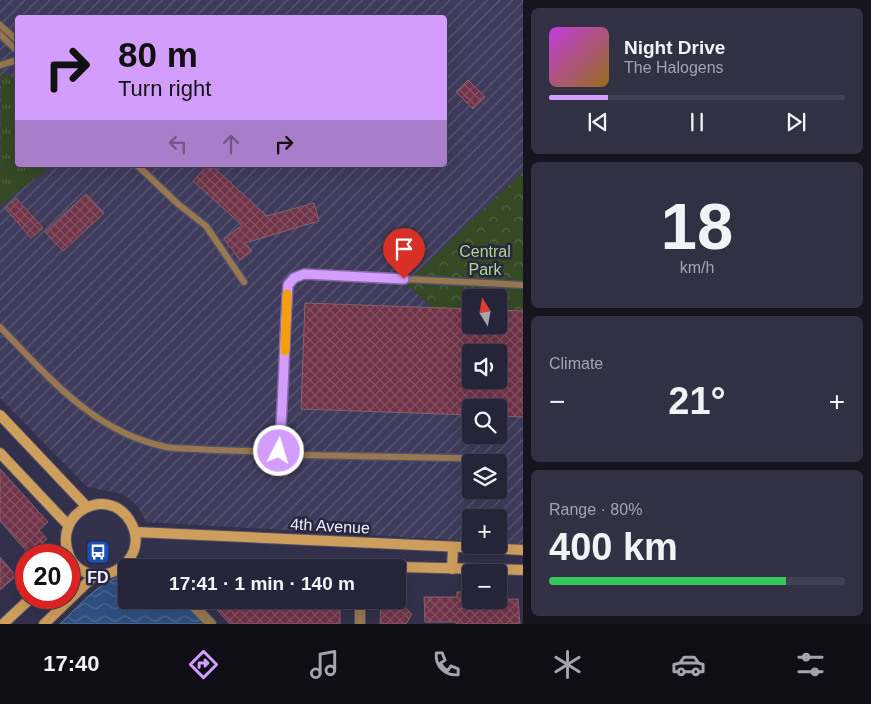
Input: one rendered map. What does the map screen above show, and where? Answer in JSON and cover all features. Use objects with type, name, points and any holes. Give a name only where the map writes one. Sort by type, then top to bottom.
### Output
[{"type":"main road","points":[[0,415],[87,507]]},
{"type":"main road","points":[[0,453],[68,526]]},
{"type":"main road","points":[[65,544],[65,534],[68,526],[77,513],[87,507],[98,505],[119,509],[130,520],[135,532],[135,545],[130,559]]},
{"type":"main road","name":"4th Avenue","points":[[135,532],[523,550]]},
{"type":"main road","points":[[452,568],[453,547]]},
{"type":"main road","points":[[406,568],[523,570]]},
{"type":"main road","points":[[80,569],[91,574],[104,575],[118,570]]},
{"type":"main road","points":[[44,624],[96,574]]},
{"type":"main road","points":[[3,624],[19,609]]},
{"type":"street","points":[[197,609],[211,624]]},
{"type":"street","points":[[360,609],[360,624]]},
{"type":"lane","points":[[0,25],[15,38]]},
{"type":"lane","points":[[0,34],[15,49]]},
{"type":"lane","points":[[0,65],[15,61]]},
{"type":"lane","points":[[139,167],[178,204],[206,226],[244,282]]},
{"type":"lane","points":[[279,451],[283,409],[288,285],[294,278],[304,274],[523,285]]},
{"type":"lane","points":[[0,327],[66,395],[94,417],[128,435],[166,447],[225,451],[279,451],[302,455],[462,457]]},
{"type":"shaded area","points":[[0,0],[523,0],[523,171],[406,284],[472,344],[462,344],[462,389],[471,389],[471,399],[462,399],[462,444],[507,444],[507,411],[523,415],[523,545],[507,544],[507,509],[462,509],[462,540],[146,522],[137,505],[123,494],[87,487],[0,398]]},
{"type":"green space","points":[[1,73],[15,78],[15,167],[49,167],[0,206]]},
{"type":"green space","name":"Central Park","points":[[523,171],[523,415],[507,411],[507,399],[499,399],[499,389],[507,389],[507,344],[472,344],[406,284]]},
{"type":"water","points":[[118,577],[118,609],[196,609],[210,624],[60,624],[76,609],[80,609],[80,605],[99,588]]},
{"type":"building","points":[[468,80],[485,97],[473,109],[456,92]]},
{"type":"building","points":[[206,167],[213,167],[267,216],[314,203],[319,221],[245,243],[252,251],[240,260],[224,239],[242,225],[193,181]]},
{"type":"building","points":[[86,194],[104,213],[63,251],[45,232]]},
{"type":"building","points":[[16,198],[43,228],[31,238],[5,208]]},
{"type":"building","points":[[305,303],[462,309],[462,334],[508,334],[508,310],[523,311],[523,417],[507,416],[507,399],[462,399],[462,415],[301,409]]},
{"type":"building","points":[[0,469],[48,522],[39,530],[47,539],[41,544],[20,544],[0,521]]},
{"type":"building","points":[[0,557],[15,577],[0,590]]},
{"type":"building","points":[[457,592],[462,592],[462,609],[507,609],[507,599],[518,599],[520,624],[425,622],[424,597],[457,597]]},
{"type":"building","points":[[406,608],[412,614],[406,624],[380,624],[381,609]]},
{"type":"building","points":[[216,609],[340,609],[340,624],[230,624]]},
{"type":"slow traffic","points":[[285,351],[287,294]]},
{"type":"place","name":"FD","points":[[98,552]]},
{"type":"route","points":[[279,451],[283,409],[288,285],[294,278],[304,274],[404,279]]}]
